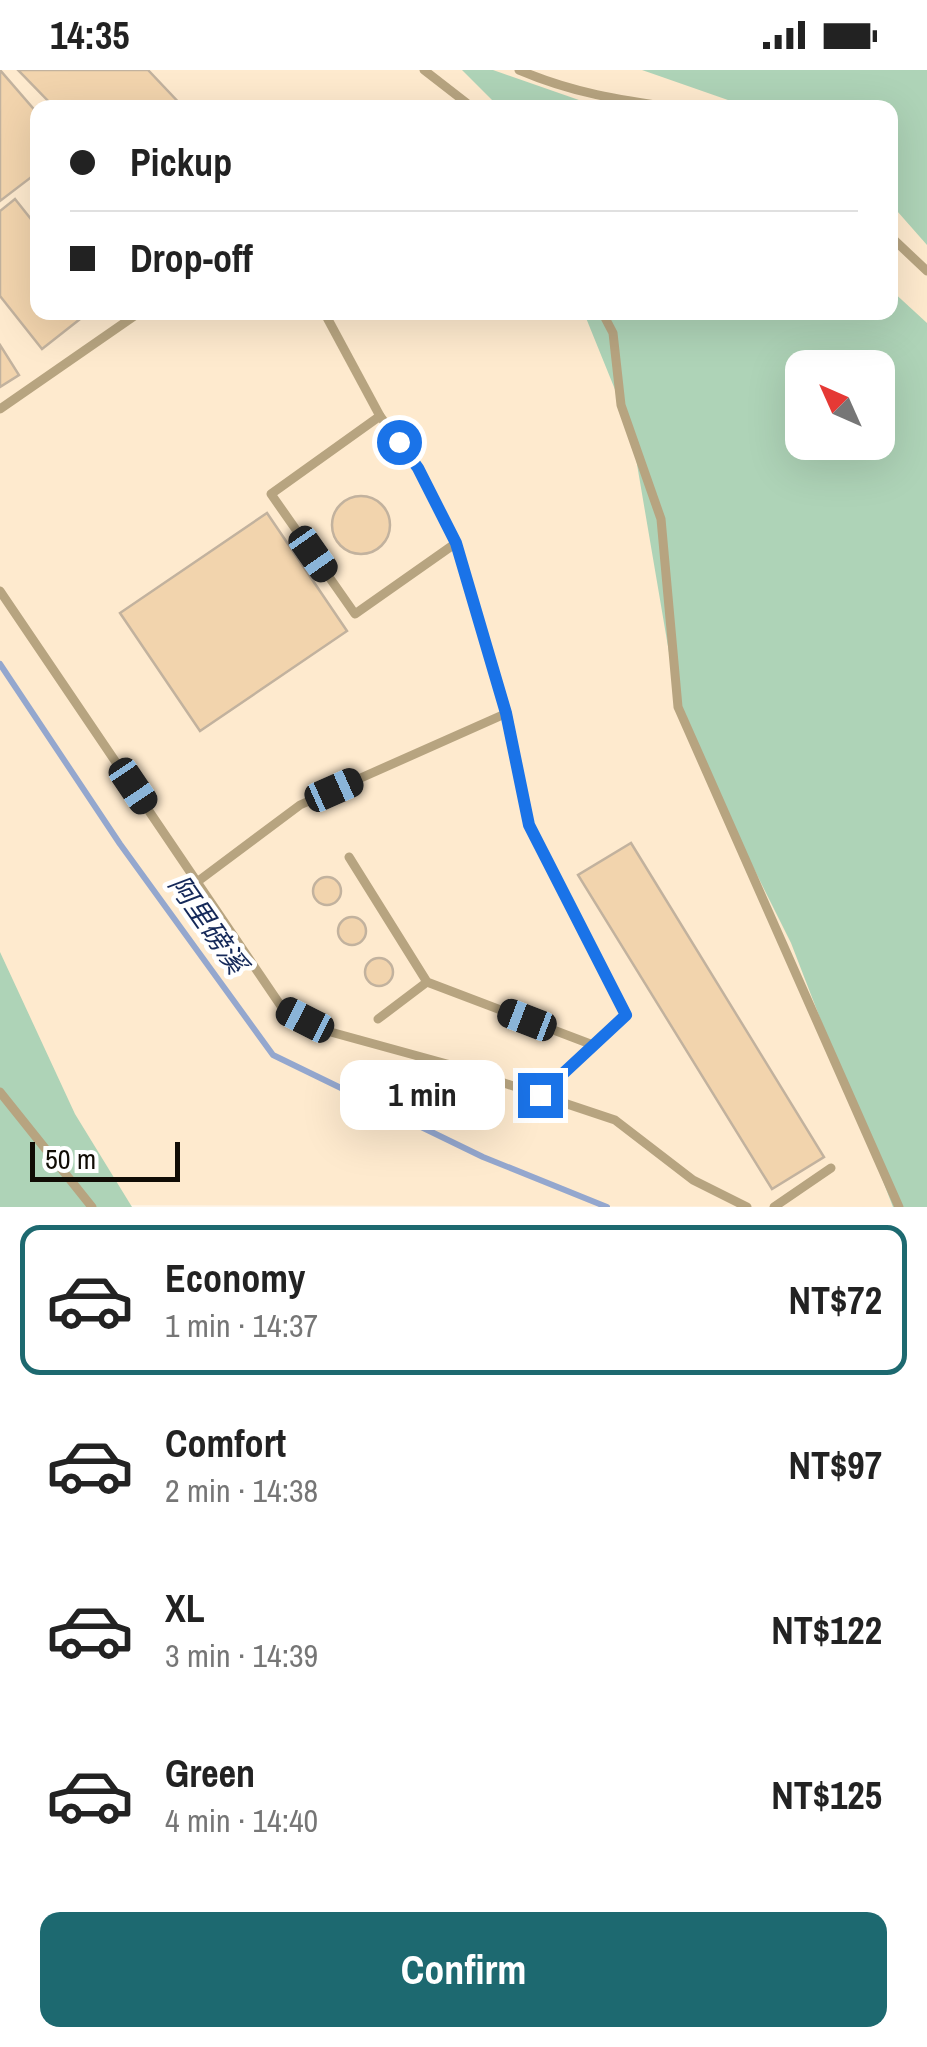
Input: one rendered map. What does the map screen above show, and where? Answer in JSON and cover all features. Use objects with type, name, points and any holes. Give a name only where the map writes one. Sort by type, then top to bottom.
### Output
[{"type":"lane","points":[[424,70],[463,100]]},
{"type":"lane","points":[[519,70],[596,98],[612,100]]},
{"type":"lane","points":[[898,244],[927,271]]},
{"type":"lane","points":[[0,409],[128,320]]},
{"type":"lane","points":[[328,320],[380,416],[418,468],[456,543],[506,713],[529,825],[626,1015],[540,1095]]},
{"type":"lane","points":[[606,320],[612,334],[621,405],[661,519],[678,706],[899,1207]]},
{"type":"lane","points":[[380,416],[271,494],[355,614],[456,543]]},
{"type":"lane","points":[[0,591],[283,1009],[327,1032],[447,1064],[615,1120],[693,1180],[748,1207]]},
{"type":"lane","points":[[197,882],[300,806],[506,713]]},
{"type":"lane","points":[[349,857],[427,982],[593,1046]]},
{"type":"lane","points":[[378,1019],[427,982]]},
{"type":"lane","points":[[0,1092],[92,1207]]},
{"type":"lane","points":[[774,1207],[831,1168]]},
{"type":"shaded area","points":[[0,70],[927,70],[927,1207],[0,1205]]},
{"type":"green space","points":[[462,70],[493,70],[579,100],[492,100]]},
{"type":"green space","points":[[642,70],[927,70],[927,245],[898,212],[898,100],[728,100]]},
{"type":"green space","points":[[898,296],[927,323],[927,1207],[893,1207],[791,943],[681,723],[631,429],[587,320],[898,320]]},
{"type":"green space","points":[[0,952],[75,1114],[132,1207],[0,1207]]},
{"type":"building","points":[[0,70],[30,105],[30,178],[0,201]]},
{"type":"building","points":[[18,70],[148,70],[176,100],[47,100]]},
{"type":"building","points":[[15,199],[30,218],[30,320],[79,320],[42,349],[0,296],[0,211]]},
{"type":"building","points":[[0,345],[19,375],[0,387]]},
{"type":"building","points":[[361,496],[381,505],[390,525],[381,545],[361,554],[341,545],[332,525],[341,505]]},
{"type":"building","points":[[267,513],[347,631],[200,731],[120,613]]},
{"type":"building","points":[[631,843],[824,1157],[772,1189],[578,875]]},
{"type":"building","points":[[327,877],[337,881],[341,891],[337,901],[327,905],[317,901],[313,891],[317,881]]},
{"type":"building","points":[[352,917],[362,921],[366,931],[362,941],[352,945],[342,941],[338,931],[342,921]]},
{"type":"building","points":[[379,958],[389,962],[393,972],[389,982],[379,986],[369,982],[365,972],[369,962]]},
{"type":"waterway","name":"阿里磅溪","points":[[0,664],[120,844],[273,1055],[483,1157],[607,1207]]},
{"type":"route","points":[[399,442],[418,468],[456,543],[506,713],[529,825],[626,1015],[540,1095]]}]
